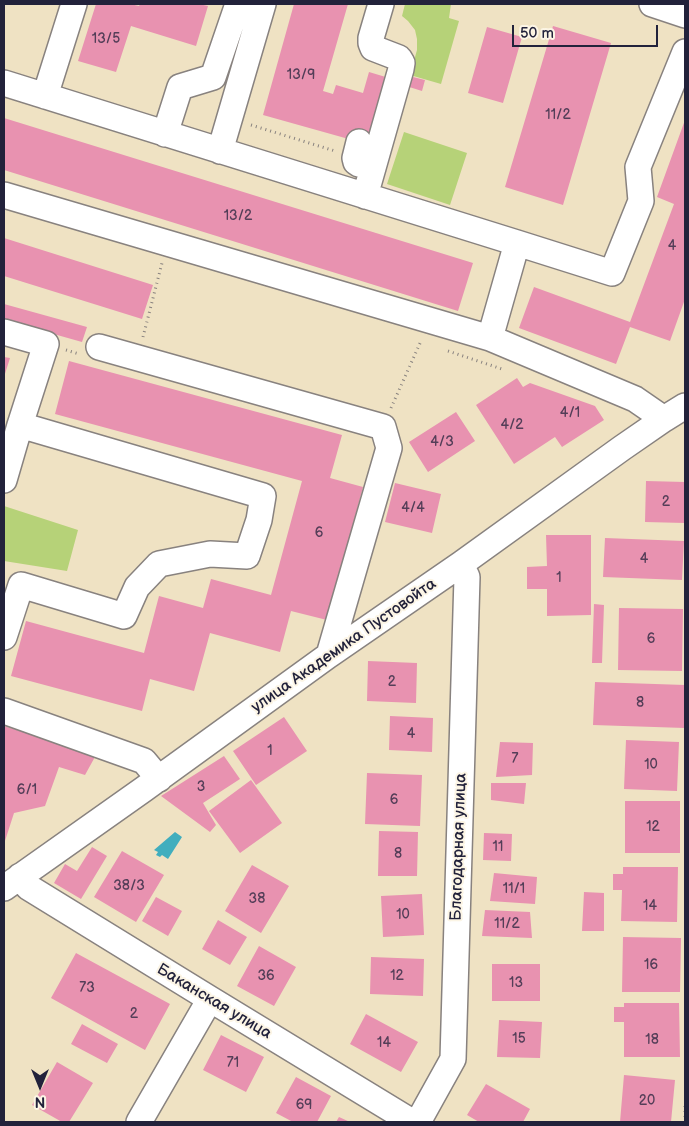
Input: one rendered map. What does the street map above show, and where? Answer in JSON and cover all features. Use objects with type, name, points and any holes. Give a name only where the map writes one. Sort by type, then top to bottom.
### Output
[{"type":"street","points":[[45,96],[74,4]]},
{"type":"street","points":[[165,134],[180,87],[213,76],[238,4]]},
{"type":"street","points":[[220,151],[263,4]]},
{"type":"street","points":[[365,196],[363,156],[402,69],[402,63],[399,58],[373,48],[370,43],[380,4]]},
{"type":"street","points":[[652,4],[685,15]]},
{"type":"street","points":[[4,83],[612,273],[641,201],[638,167],[685,52]]},
{"type":"street","points":[[4,195],[490,338],[635,398],[664,419]]},
{"type":"street","points":[[490,338],[518,243]]},
{"type":"street","points":[[4,332],[46,344],[4,480]]},
{"type":"street","points":[[99,347],[383,427],[390,448],[329,655]]},
{"type":"street","name":"улица Академика Пустовойта","points":[[12,882],[329,655],[685,406]]},
{"type":"street","points":[[4,637],[21,585],[124,616],[137,587],[159,564],[210,554],[247,556],[259,520],[263,496],[20,425]]},
{"type":"street","name":"Благодарная улица","points":[[418,1122],[453,1059],[467,577],[461,564]]},
{"type":"street","points":[[4,711],[144,761],[159,778]]},
{"type":"street","name":"Баканская улица","points":[[12,882],[28,887],[412,1122]]},
{"type":"street","points":[[139,1122],[210,1000]]},
{"type":"path","points":[[247,123],[363,156]]},
{"type":"path","points":[[136,358],[140,351],[167,243]]},
{"type":"path","points":[[383,427],[420,342],[434,322]]},
{"type":"path","points":[[46,344],[80,354],[99,347]]},
{"type":"path","points":[[684,1122],[685,1102]]},
{"type":"green space","points":[[405,4],[451,4],[449,18],[459,21],[441,84],[410,75],[417,50],[417,39],[415,30],[402,16]]},
{"type":"green space","points":[[404,132],[467,153],[450,205],[387,184]]},
{"type":"green space","points":[[4,506],[78,530],[67,571],[4,561]]},
{"type":"water","points":[[175,832],[182,837],[168,859],[162,855],[160,857],[156,855],[158,852],[154,850]]},
{"type":"building","points":[[96,4],[130,4],[139,6],[140,4],[199,4],[208,6],[196,46],[131,26],[116,72],[78,61]]},
{"type":"building","points":[[294,4],[348,4],[323,91],[333,94],[336,85],[363,93],[369,72],[389,78],[370,145],[263,115]]},
{"type":"building","points":[[553,26],[611,43],[563,205],[505,187]]},
{"type":"building","points":[[487,27],[522,37],[503,103],[468,93]]},
{"type":"building","points":[[409,76],[425,80],[422,91],[406,86]]},
{"type":"building","points":[[4,118],[473,263],[458,311],[4,170]]},
{"type":"building","points":[[685,120],[685,299],[670,341],[630,327],[616,364],[519,328],[534,287],[630,322],[674,204],[657,197]]},
{"type":"building","points":[[4,238],[153,285],[142,319],[4,276]]},
{"type":"building","points":[[4,304],[87,327],[82,342],[4,320]]},
{"type":"building","points":[[4,357],[10,358],[4,377]]},
{"type":"building","points":[[69,361],[342,435],[330,478],[363,487],[327,620],[291,611],[280,652],[210,633],[194,691],[150,679],[142,711],[11,676],[26,621],[144,653],[159,596],[203,608],[211,579],[271,595],[302,481],[55,414]]},
{"type":"building","points":[[517,378],[523,387],[530,383],[595,406],[604,420],[562,447],[555,437],[514,464],[476,405]]},
{"type":"building","points":[[456,412],[475,441],[428,472],[409,442]]},
{"type":"building","points":[[646,481],[685,482],[685,523],[645,522]]},
{"type":"building","points":[[395,483],[441,494],[432,533],[385,522]]},
{"type":"building","points":[[546,535],[591,535],[591,615],[547,616],[547,589],[527,589],[527,567],[547,566]]},
{"type":"building","points":[[605,538],[684,541],[682,580],[603,577]]},
{"type":"building","points":[[594,604],[604,605],[602,663],[592,663]]},
{"type":"building","points":[[619,608],[683,609],[682,671],[618,670]]},
{"type":"building","points":[[368,661],[417,663],[416,703],[367,701]]},
{"type":"building","points":[[595,682],[685,685],[685,728],[593,725]]},
{"type":"building","points":[[390,716],[433,718],[432,752],[389,750]]},
{"type":"building","points":[[284,717],[307,751],[256,785],[233,751]]},
{"type":"building","points":[[4,726],[96,755],[85,775],[59,767],[45,806],[14,813],[4,844]]},
{"type":"building","points":[[626,740],[679,742],[677,791],[624,789]]},
{"type":"building","points":[[500,742],[533,743],[532,775],[496,777]]},
{"type":"building","points":[[224,756],[240,779],[203,803],[216,825],[210,832],[161,796]]},
{"type":"building","points":[[367,773],[422,775],[420,826],[365,824]]},
{"type":"building","points":[[251,780],[282,823],[240,853],[209,811]]},
{"type":"building","points":[[491,783],[526,783],[524,804],[491,800]]},
{"type":"building","points":[[625,801],[680,801],[680,853],[625,853]]},
{"type":"building","points":[[379,831],[418,832],[417,876],[378,876]]},
{"type":"building","points":[[484,833],[512,834],[511,861],[483,860]]},
{"type":"building","points":[[92,847],[107,856],[81,899],[54,883],[65,864],[77,871]]},
{"type":"building","points":[[122,851],[164,875],[136,922],[94,897]]},
{"type":"building","points":[[252,865],[289,886],[261,933],[225,911]]},
{"type":"building","points":[[623,867],[678,867],[677,922],[621,921],[622,890],[613,890],[613,874],[623,874]]},
{"type":"building","points":[[494,873],[537,877],[535,904],[490,901]]},
{"type":"building","points":[[584,892],[604,893],[604,931],[582,931]]},
{"type":"building","points":[[422,894],[424,935],[383,937],[381,896]]},
{"type":"building","points":[[156,897],[182,911],[168,936],[142,921]]},
{"type":"building","points":[[485,910],[530,912],[532,938],[482,936]]},
{"type":"building","points":[[218,920],[247,937],[230,965],[202,949]]},
{"type":"building","points":[[623,937],[681,938],[680,992],[622,992]]},
{"type":"building","points":[[259,946],[296,967],[274,1006],[237,986]]},
{"type":"building","points":[[76,953],[170,1004],[145,1050],[51,998]]},
{"type":"building","points":[[371,957],[424,959],[423,996],[370,994]]},
{"type":"building","points":[[492,964],[540,964],[540,1001],[492,1001]]},
{"type":"building","points":[[624,1003],[679,1003],[680,1057],[624,1057],[624,1022],[614,1022],[614,1007],[624,1007]]},
{"type":"building","points":[[366,1014],[418,1042],[401,1072],[350,1044]]},
{"type":"building","points":[[499,1020],[542,1022],[540,1058],[497,1057]]},
{"type":"building","points":[[82,1024],[118,1044],[107,1063],[71,1044]]},
{"type":"building","points":[[221,1035],[264,1057],[246,1092],[203,1070]]},
{"type":"building","points":[[57,1062],[93,1083],[69,1122],[62,1122],[32,1105]]},
{"type":"building","points":[[624,1075],[675,1080],[671,1122],[620,1122]]},
{"type":"building","points":[[296,1077],[331,1096],[317,1122],[293,1122],[276,1113]]},
{"type":"building","points":[[486,1084],[530,1109],[523,1122],[479,1122],[467,1115]]},
{"type":"building","points":[[339,1117],[350,1122],[336,1122]]}]
